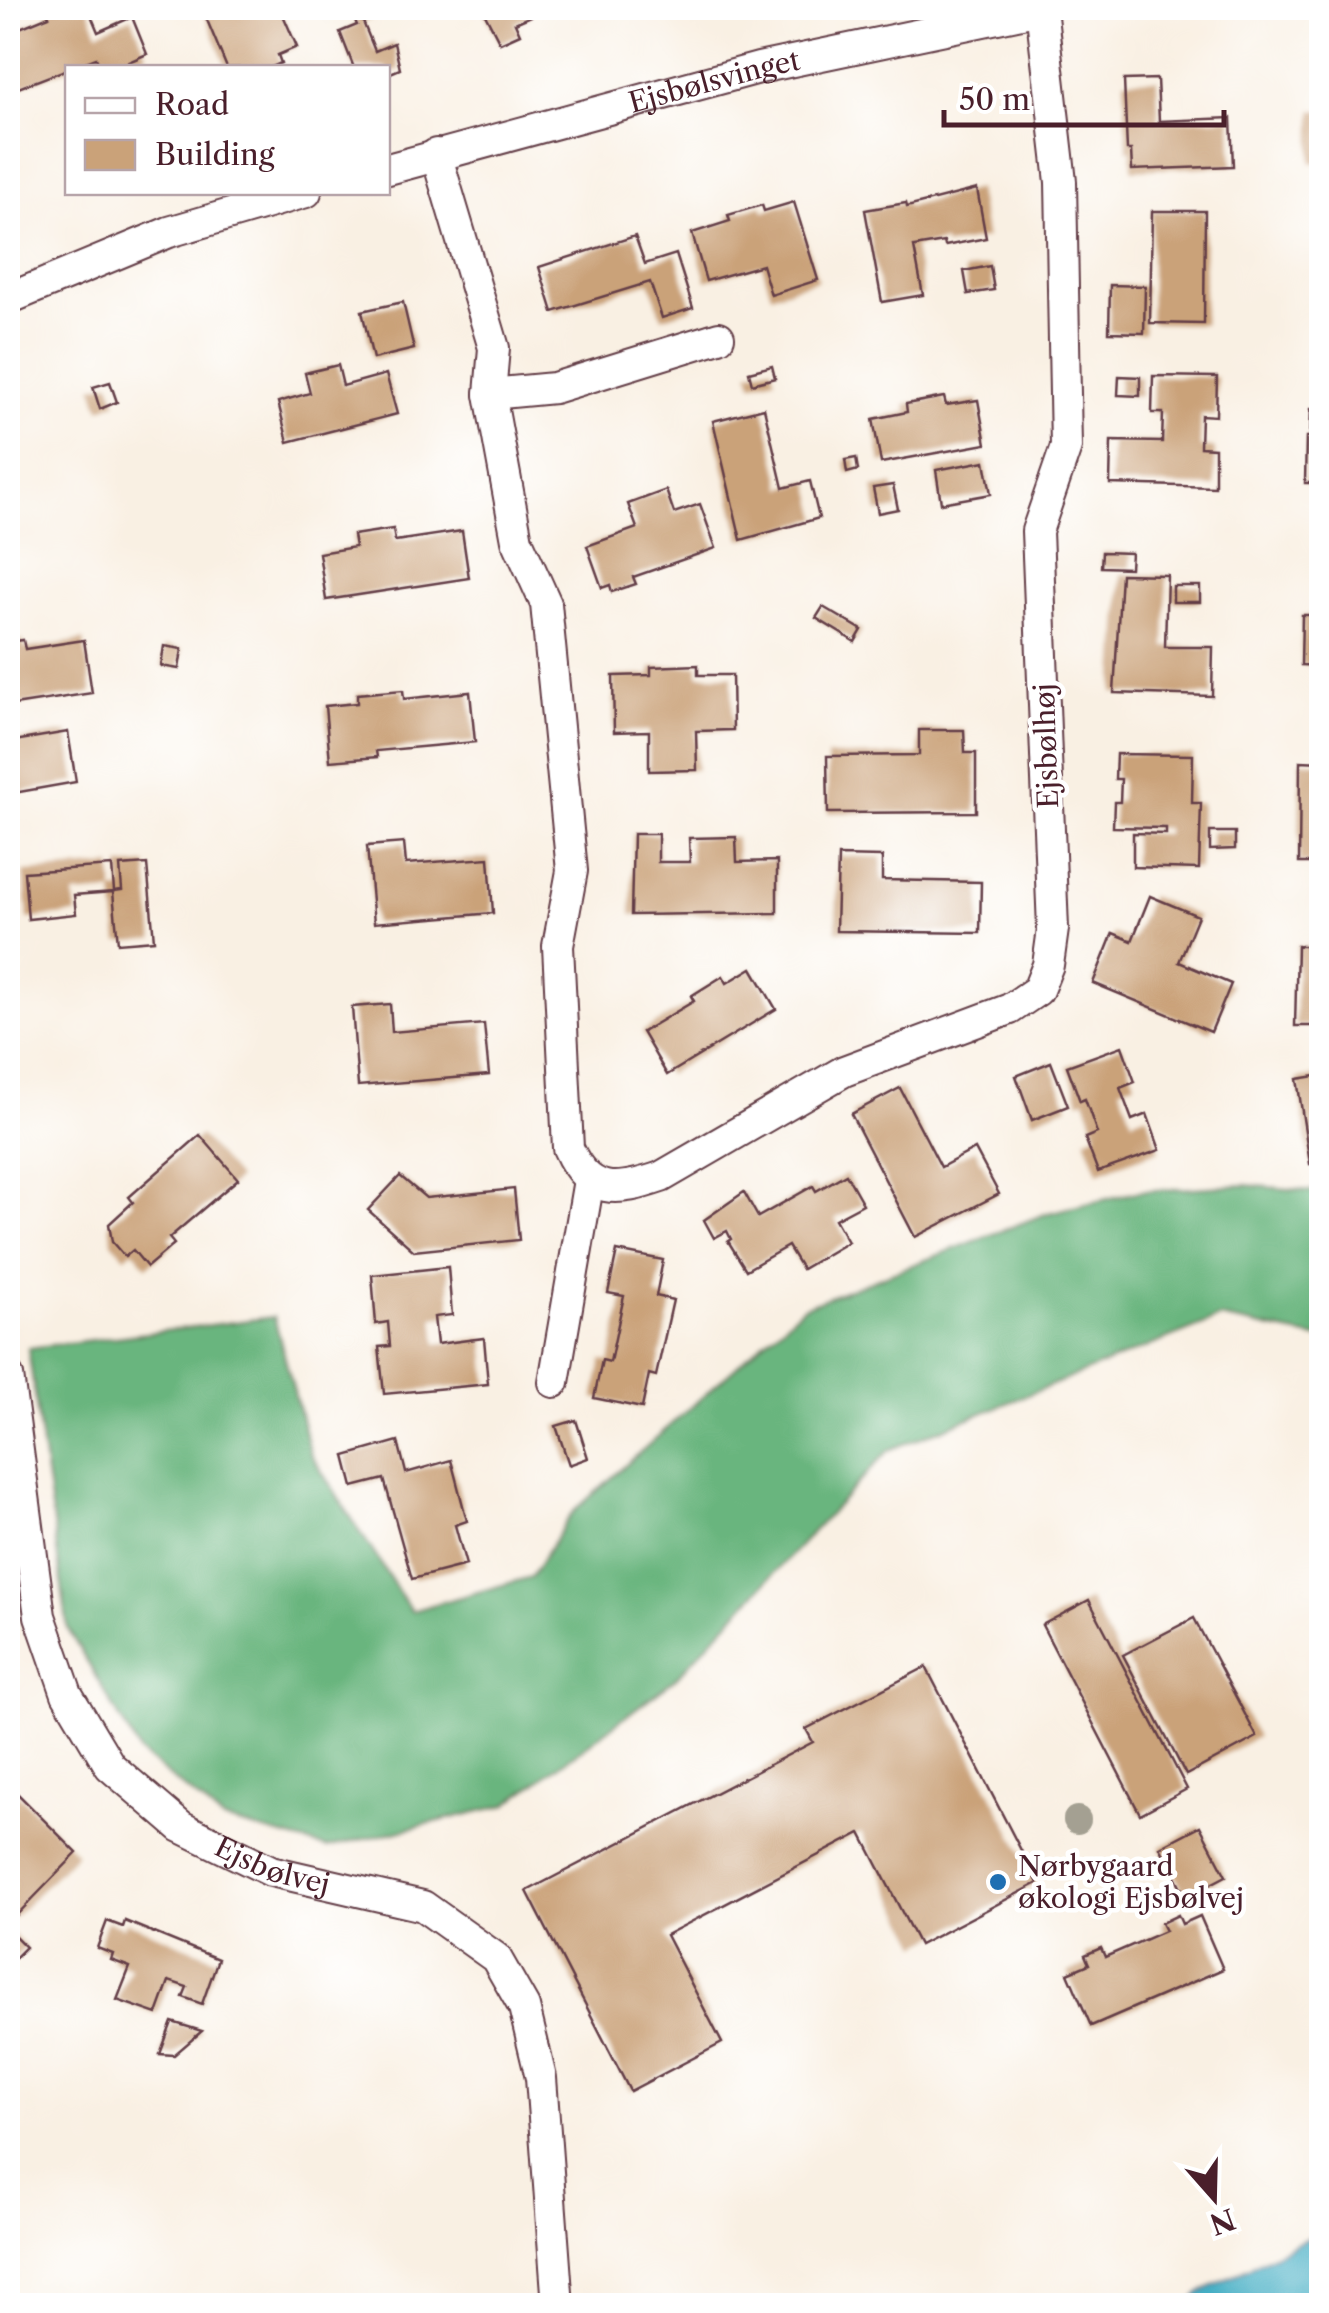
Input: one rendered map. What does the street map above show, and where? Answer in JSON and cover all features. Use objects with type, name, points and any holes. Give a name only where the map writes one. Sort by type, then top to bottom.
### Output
[{"type":"street","name":"Ejsbølsvinget","points":[[390,168],[759,68],[1043,8]]},
{"type":"street","name":"Ejsbølhøj","points":[[588,1180],[606,1188],[631,1188],[661,1177],[844,1070],[1010,1009],[1038,990],[1048,964],[1053,929],[1037,531],[1066,447],[1062,182],[1043,8]]},
{"type":"street","points":[[436,154],[494,348],[490,394],[518,540],[546,604],[572,871],[558,946],[568,1148],[588,1180],[554,1382]]},
{"type":"street","points":[[8,299],[169,232],[296,195]]},
{"type":"street","points":[[490,394],[554,388],[720,337]]},
{"type":"street","name":"Ejsbølvej","points":[[8,1376],[40,1616],[67,1694],[110,1766],[181,1827],[271,1871],[423,1906],[496,1958],[515,1990],[524,2007],[541,2078],[558,2306]]},
{"type":"green space","points":[[1245,1185],[1321,1192],[1321,1339],[1220,1318],[889,1450],[674,1680],[506,1805],[327,1848],[223,1820],[140,1753],[68,1629],[28,1348],[274,1317],[311,1455],[411,1611],[531,1577],[572,1513],[803,1307],[1048,1213],[1141,1191]]},
{"type":"water","points":[[1321,2231],[1321,2305],[1189,2305],[1199,2293]]},
{"type":"building","points":[[45,8],[88,8],[98,32],[132,17],[147,54],[122,65],[100,65],[96,58],[65,65],[65,70],[8,92],[8,17],[11,25],[17,22],[20,28],[49,16]]},
{"type":"building","points":[[202,8],[280,8],[297,47],[278,55],[281,63],[277,65],[226,65]]},
{"type":"building","points":[[350,8],[399,8],[363,22],[375,51],[394,43],[400,69],[390,73],[390,65],[353,65],[340,32],[357,25]]},
{"type":"building","points":[[482,8],[528,8],[531,16],[515,23],[520,34],[500,43]]},
{"type":"building","points":[[1157,79],[1159,121],[1231,118],[1233,166],[1132,170],[1131,150],[1127,150],[1124,80]]},
{"type":"building","points":[[1312,110],[1322,110],[1322,163],[1311,163]]},
{"type":"building","points":[[977,189],[986,238],[914,247],[923,295],[882,302],[865,210],[906,203],[907,207]]},
{"type":"building","points":[[794,202],[818,280],[771,295],[762,265],[706,281],[692,233],[730,221],[728,215],[762,205],[764,211]]},
{"type":"building","points":[[1152,211],[1205,211],[1204,324],[1150,323]]},
{"type":"building","points":[[635,236],[645,264],[676,254],[693,308],[662,318],[650,282],[553,312],[539,267]]},
{"type":"building","points":[[990,266],[994,290],[968,294],[964,271]]},
{"type":"building","points":[[1110,285],[1145,286],[1144,333],[1109,332]]},
{"type":"building","points":[[403,302],[414,349],[373,359],[362,311]]},
{"type":"building","points":[[338,365],[343,386],[386,374],[397,414],[288,442],[278,402],[310,393],[305,373]]},
{"type":"building","points":[[772,366],[775,378],[752,384],[749,372]]},
{"type":"building","points":[[1119,376],[1140,377],[1140,396],[1118,395]]},
{"type":"building","points":[[1153,376],[1217,377],[1216,416],[1201,415],[1200,447],[1215,448],[1215,487],[1110,484],[1111,441],[1162,442],[1163,413],[1152,413]]},
{"type":"building","points":[[110,382],[117,402],[100,409],[93,387]]},
{"type":"building","points":[[944,397],[946,405],[978,400],[986,444],[881,463],[873,419],[907,412],[906,404]]},
{"type":"building","points":[[764,408],[783,488],[810,481],[819,518],[741,540],[713,421]]},
{"type":"building","points":[[1311,409],[1322,409],[1322,483],[1305,483]]},
{"type":"building","points":[[856,458],[858,470],[847,473],[845,460]]},
{"type":"building","points":[[985,461],[991,494],[941,503],[936,470]]},
{"type":"building","points":[[893,485],[898,509],[878,513],[873,488]]},
{"type":"building","points":[[666,490],[674,513],[700,504],[716,548],[633,577],[636,584],[612,592],[610,585],[602,588],[587,546],[637,528],[628,504]]},
{"type":"building","points":[[393,529],[395,541],[462,531],[469,578],[326,600],[319,553],[355,547],[353,535]]},
{"type":"building","points":[[1102,552],[1131,553],[1130,568],[1101,567]]},
{"type":"building","points":[[1121,574],[1167,575],[1165,647],[1213,647],[1212,696],[1114,693]]},
{"type":"building","points":[[1173,586],[1200,586],[1200,602],[1173,602]]},
{"type":"building","points":[[823,607],[862,630],[855,642],[816,618]]},
{"type":"building","points":[[1302,615],[1322,615],[1322,666],[1301,665]]},
{"type":"building","points":[[23,640],[25,649],[84,640],[92,693],[14,705],[13,696],[8,697],[8,642]]},
{"type":"building","points":[[164,646],[182,649],[179,669],[161,666]]},
{"type":"building","points":[[698,665],[698,675],[732,675],[733,730],[696,731],[697,770],[649,771],[649,731],[614,732],[613,676],[651,675],[651,667]]},
{"type":"building","points":[[403,690],[404,699],[470,692],[475,742],[376,751],[377,757],[330,761],[325,706],[357,703],[357,694]]},
{"type":"building","points":[[919,730],[964,730],[965,753],[976,753],[976,812],[828,813],[827,756],[919,755]]},
{"type":"building","points":[[68,732],[76,782],[8,794],[8,742]]},
{"type":"building","points":[[1116,754],[1193,755],[1192,803],[1201,803],[1199,869],[1133,867],[1133,833],[1166,834],[1166,828],[1113,827],[1114,802],[1120,802],[1121,779],[1115,779]]},
{"type":"building","points":[[1300,761],[1322,762],[1322,863],[1299,863]]},
{"type":"building","points":[[1210,832],[1235,832],[1235,849],[1210,850]]},
{"type":"building","points":[[633,834],[658,834],[658,862],[690,862],[689,838],[736,837],[737,862],[777,861],[777,913],[631,915]]},
{"type":"building","points":[[404,843],[406,864],[489,858],[493,913],[374,923],[367,846]]},
{"type":"building","points":[[838,856],[882,857],[882,880],[981,882],[980,933],[836,931]]},
{"type":"building","points":[[147,864],[154,940],[118,943],[113,892],[74,895],[76,914],[28,919],[24,872],[112,866],[114,891],[122,890],[120,866]]},
{"type":"building","points":[[1150,896],[1198,916],[1179,962],[1231,984],[1211,1032],[1093,983],[1113,933],[1132,941]]},
{"type":"building","points":[[1297,946],[1322,946],[1322,1026],[1295,1026]]},
{"type":"building","points":[[752,968],[776,1009],[667,1075],[642,1032],[694,1001],[691,996],[723,976],[727,983]]},
{"type":"building","points":[[390,1004],[392,1032],[484,1024],[489,1075],[358,1086],[352,1007]]},
{"type":"building","points":[[1122,1046],[1135,1082],[1120,1088],[1132,1120],[1147,1114],[1160,1150],[1098,1172],[1085,1138],[1097,1133],[1067,1066]]},
{"type":"building","points":[[1051,1062],[1068,1106],[1032,1120],[1016,1076]]},
{"type":"building","points":[[1322,1075],[1322,1162],[1310,1164],[1297,1079]]},
{"type":"building","points":[[900,1088],[941,1167],[975,1149],[999,1194],[915,1237],[851,1114]]},
{"type":"building","points":[[200,1135],[238,1179],[169,1238],[174,1244],[147,1267],[133,1250],[125,1257],[112,1242],[109,1224],[133,1202],[129,1197]]},
{"type":"building","points":[[846,1174],[863,1204],[835,1219],[848,1242],[802,1269],[788,1246],[746,1270],[728,1241],[731,1239],[727,1231],[714,1238],[704,1220],[744,1192],[758,1217],[813,1186],[816,1191]]},
{"type":"building","points":[[400,1176],[426,1198],[514,1189],[519,1240],[414,1251],[368,1210]]},
{"type":"building","points":[[617,1251],[663,1260],[656,1296],[673,1300],[656,1376],[649,1374],[642,1408],[594,1398],[602,1360],[610,1362],[624,1296],[608,1293]]},
{"type":"building","points":[[448,1267],[452,1315],[434,1317],[437,1344],[484,1338],[488,1384],[384,1394],[379,1347],[390,1346],[388,1322],[376,1324],[372,1275]]},
{"type":"building","points":[[576,1420],[588,1458],[569,1465],[556,1426]]},
{"type":"building","points":[[398,1441],[406,1473],[451,1460],[467,1521],[455,1525],[466,1565],[412,1579],[384,1479],[353,1487],[345,1456]]},
{"type":"building","points":[[1089,1600],[1187,1789],[1140,1814],[1042,1625]]},
{"type":"building","points":[[1194,1618],[1257,1737],[1186,1775],[1123,1655]]},
{"type":"building","points":[[926,1667],[1038,1883],[919,1945],[861,1833],[666,1935],[722,2043],[630,2091],[527,1891],[813,1742],[806,1729]]},
{"type":"building","points":[[8,1784],[77,1853],[8,1924]]},
{"type":"building","points":[[1200,1826],[1226,1876],[1186,1897],[1160,1847]]},
{"type":"building","points":[[1178,1915],[1182,1924],[1200,1916],[1223,1969],[1091,2026],[1068,1973],[1089,1964],[1085,1955],[1101,1948],[1105,1957],[1165,1931],[1161,1923]]},
{"type":"building","points":[[107,1921],[123,1927],[125,1921],[218,1959],[202,2004],[183,1997],[187,1987],[169,1981],[157,2014],[117,2000],[130,1967],[111,1960],[113,1954],[97,1948]]},
{"type":"building","points":[[8,1929],[26,1947],[8,1965]]},
{"type":"building","points":[[172,2022],[202,2031],[174,2055],[160,2054]]},
{"type":"place","name":"Nørbygaard økologi Ejsbølvej","points":[[998,1882]]}]
